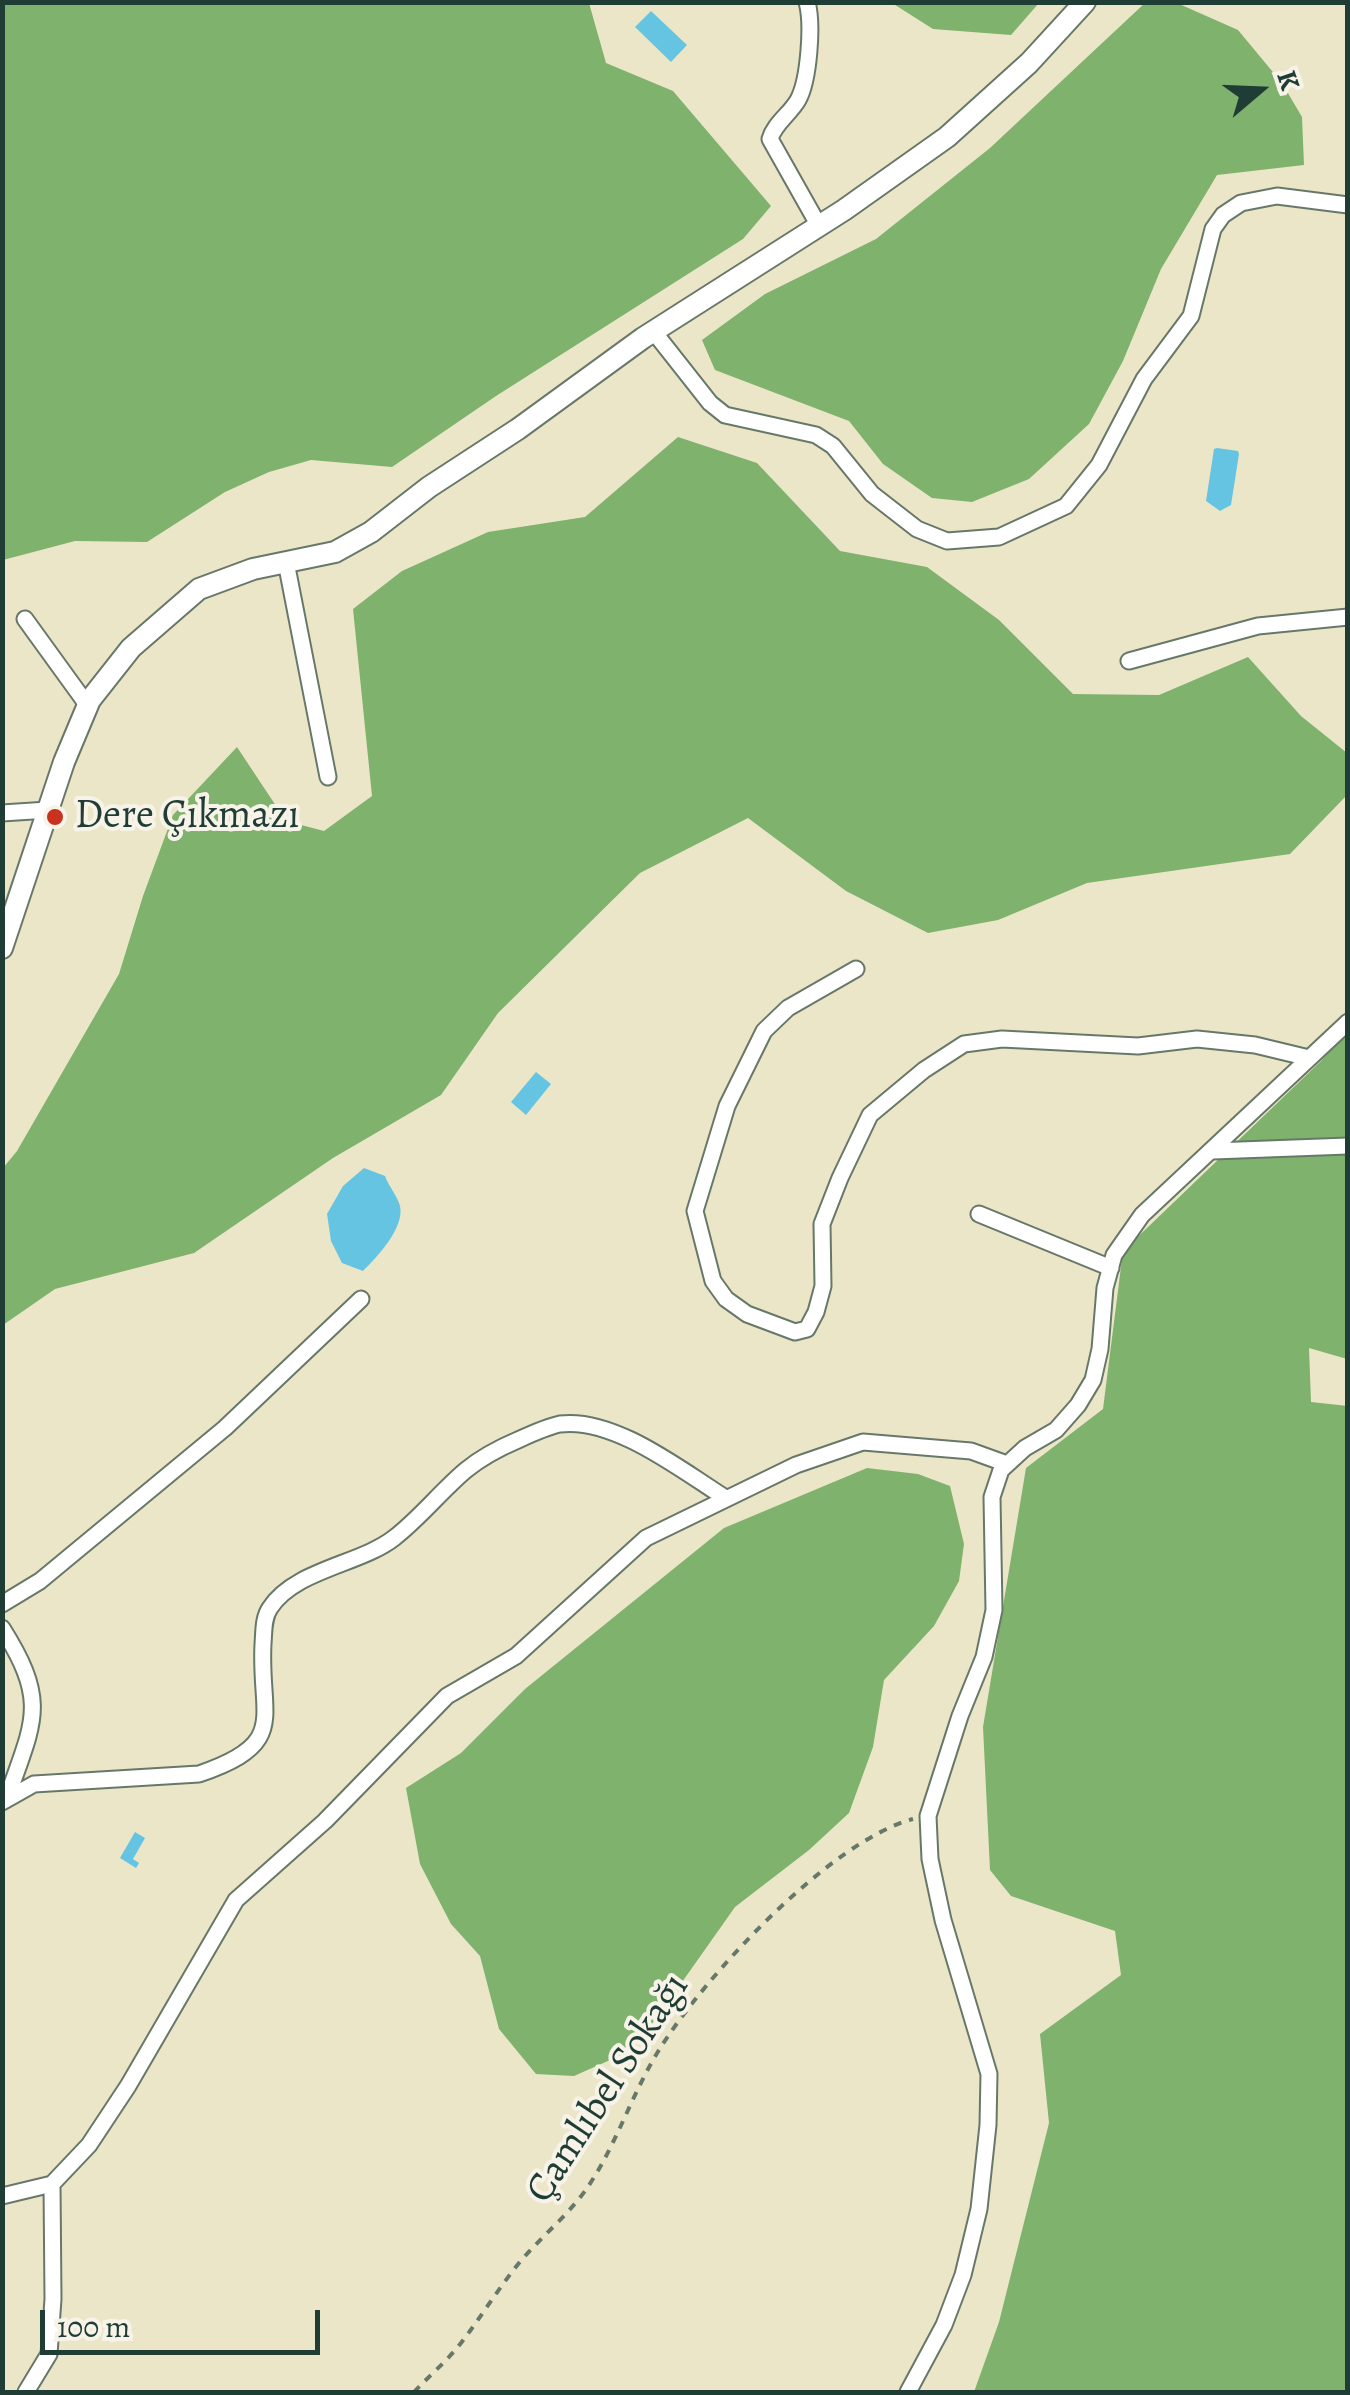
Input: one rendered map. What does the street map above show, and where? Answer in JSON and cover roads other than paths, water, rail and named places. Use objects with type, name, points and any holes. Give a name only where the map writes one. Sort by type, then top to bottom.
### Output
[{"type":"street","points":[[807,2],[807,73],[800,97],[772,131],[770,139],[819,226]]},
{"type":"street","points":[[2,948],[88,706],[131,648],[199,589],[253,569],[335,552],[372,532],[429,486],[947,136],[1029,63],[1085,2]]},
{"type":"street","points":[[654,332],[710,403],[725,415],[816,435],[833,446],[882,503],[917,529],[947,541],[999,537],[1066,506],[1099,465],[1144,379],[1192,316],[1213,229],[1223,215],[1241,203],[1277,196],[1348,205]]},
{"type":"street","points":[[286,562],[328,777]]},
{"type":"street","points":[[1129,661],[1258,626],[1348,617]]},
{"type":"street","points":[[25,619],[88,706]]},
{"type":"street","points":[[2,813],[48,810]]},
{"type":"street","points":[[856,969],[788,1008],[764,1031],[727,1106],[695,1211],[712,1282],[726,1299],[747,1314],[795,1332],[806,1329],[816,1312],[823,1286],[822,1224],[870,1115],[924,1070],[964,1044],[1002,1040],[1138,1046],[1197,1040],[1255,1046],[1309,1058]]},
{"type":"street","points":[[908,2392],[944,2325],[963,2275],[979,2209],[988,2124],[989,2074],[942,1920],[930,1859],[928,1816],[960,1716],[984,1657],[994,1610],[992,1498],[1002,1470],[1025,1448],[1056,1430],[1078,1405],[1092,1380],[1114,1255],[1142,1214],[1348,1022]]},
{"type":"street","points":[[1213,1150],[1348,1146]]},
{"type":"street","points":[[980,1214],[1111,1268]]},
{"type":"street","points":[[2,1604],[40,1582],[225,1428],[361,1299]]},
{"type":"street","points":[[5,1800],[34,1784],[200,1774],[224,1766],[242,1754],[267,1724],[262,1662],[265,1616],[272,1604],[286,1591],[392,1540],[465,1470],[490,1452],[536,1432],[575,1424],[615,1433],[656,1453],[724,1497]]},
{"type":"street","points":[[2,2196],[52,2184],[89,2145],[128,2086],[236,1900],[326,1821],[447,1696],[516,1656],[646,1538],[796,1465],[863,1442],[971,1451],[1008,1464]]},
{"type":"street","points":[[2,1628],[18,1652],[34,1696],[30,1733],[5,1800]]},
{"type":"street","points":[[26,2392],[49,2354],[53,2299],[52,2184]]},
{"type":"water","points":[[651,11],[687,45],[671,62],[635,27]]},
{"type":"water","points":[[1217,448],[1239,454],[1231,505],[1220,511],[1206,501]]},
{"type":"water","points":[[536,1072],[551,1084],[526,1115],[511,1102]]},
{"type":"water","points":[[364,1168],[385,1176],[399,1202],[400,1215],[388,1242],[363,1271],[342,1263],[331,1241],[327,1214],[343,1186]]},
{"type":"water","points":[[135,1832],[145,1838],[133,1859],[139,1863],[136,1868],[120,1858]]},
{"type":"place","name":"Dere Çıkmazı","points":[[55,817]]}]
